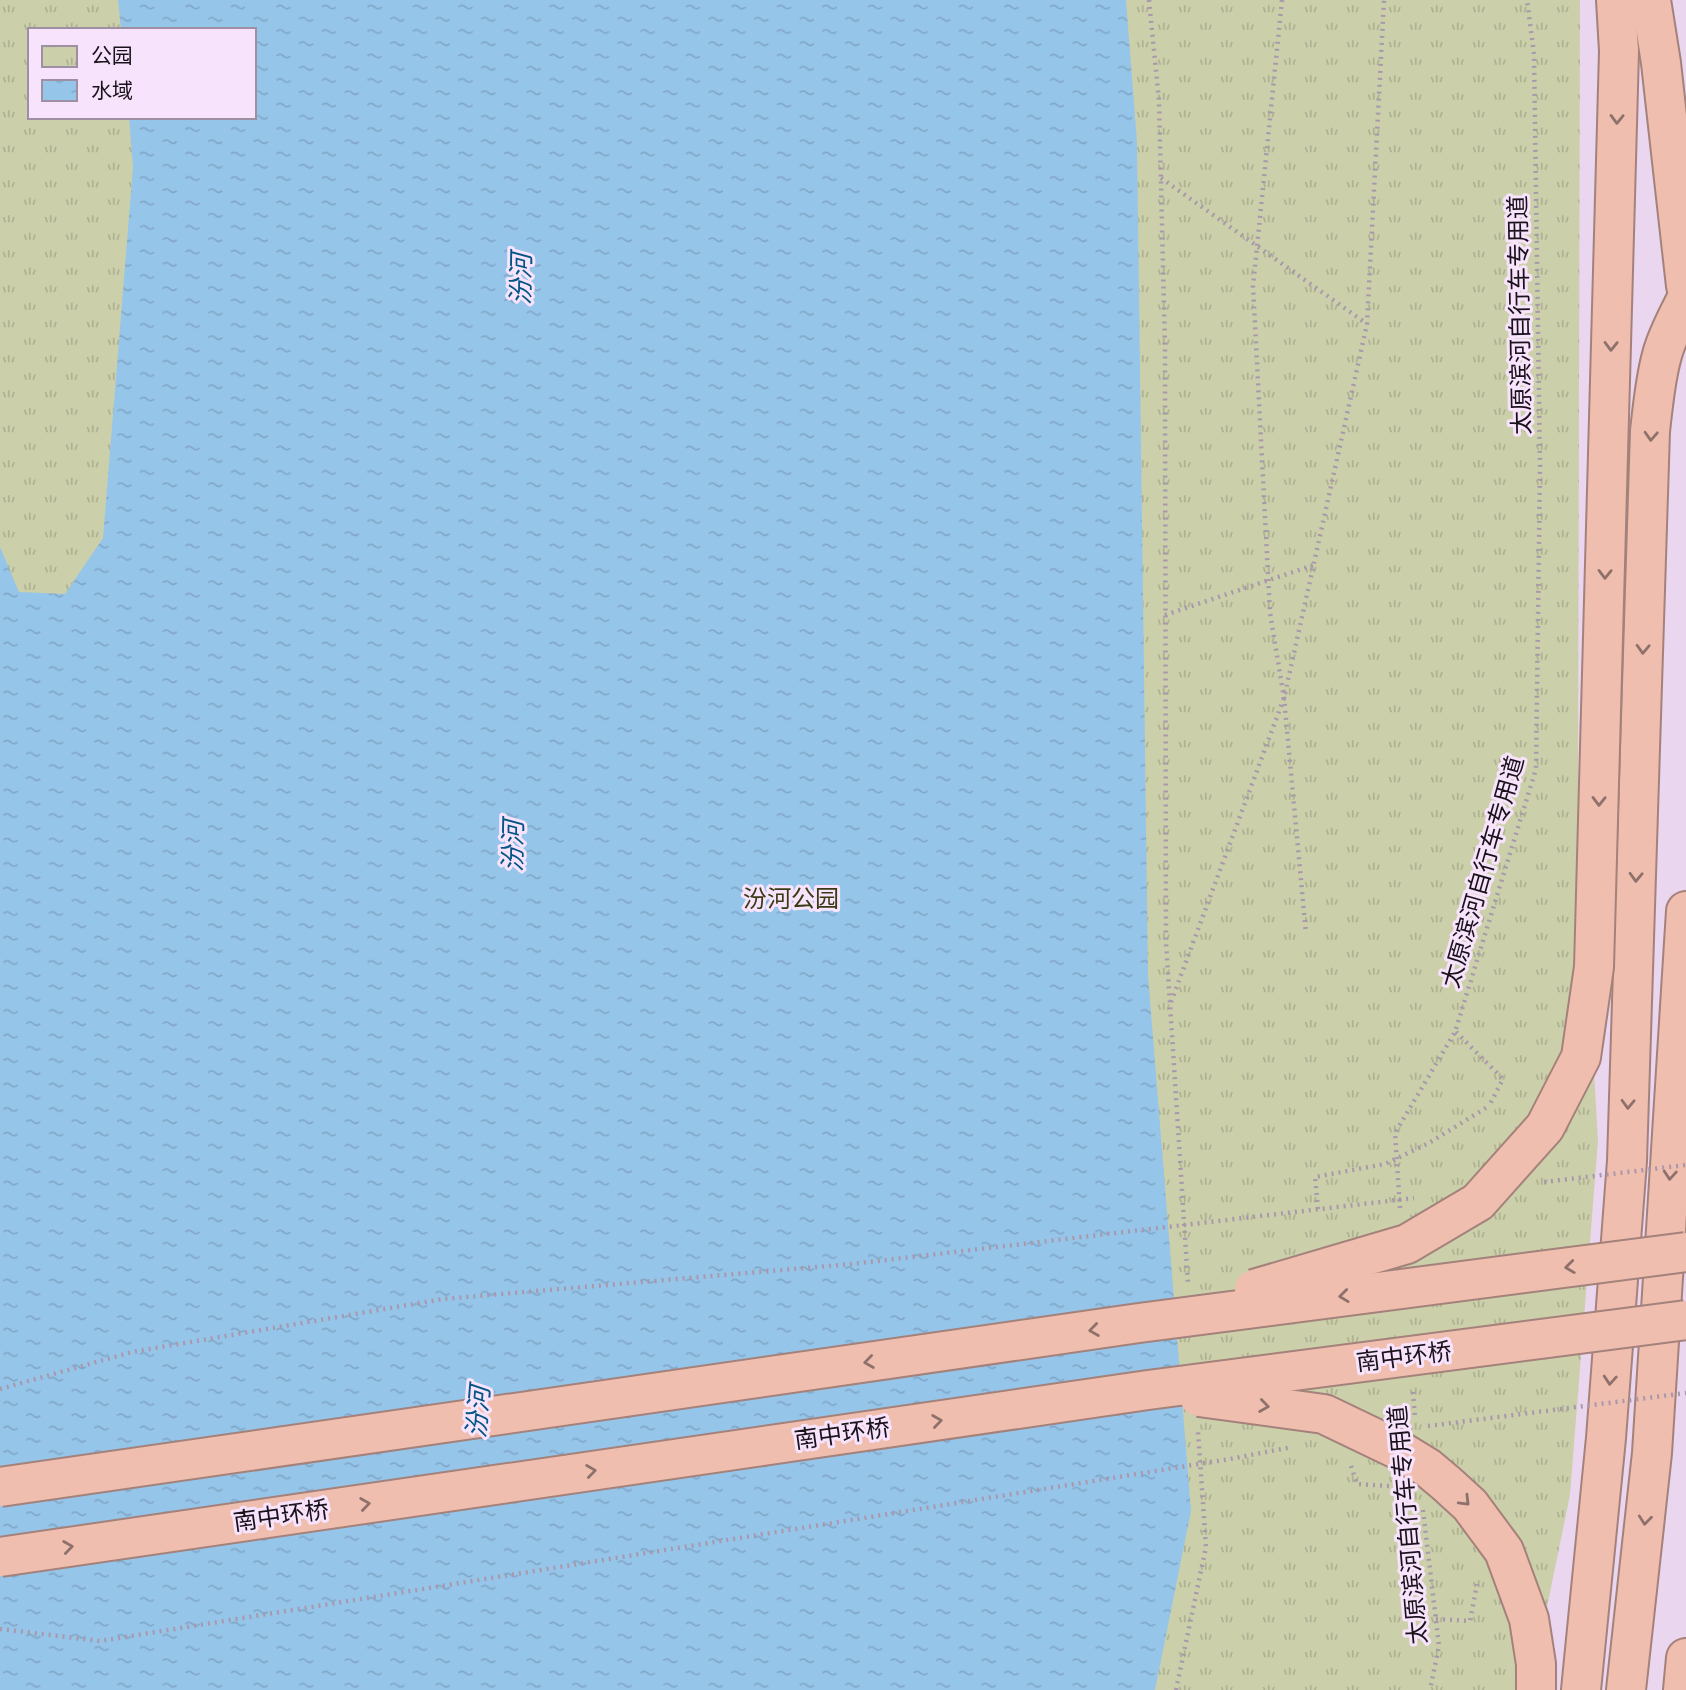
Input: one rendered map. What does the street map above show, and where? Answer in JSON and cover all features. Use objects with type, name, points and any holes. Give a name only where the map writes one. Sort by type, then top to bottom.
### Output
[{"type":"highway","points":[[1139,1323],[1407,1244],[1478,1202],[1545,1127],[1581,1057],[1595,955],[1619,51],[1616,0]]},
{"type":"highway","points":[[1651,0],[1661,63],[1686,286]]},
{"type":"highway","points":[[1581,1690],[1606,1438],[1627,1161],[1650,431],[1662,354],[1686,300]]},
{"type":"highway","points":[[1626,1690],[1652,1452],[1686,911]]},
{"type":"highway","points":[[0,1487],[1139,1323],[1686,1252]]},
{"type":"highway","name":"南中环桥","points":[[0,1557],[1148,1390],[1686,1320]]},
{"type":"highway","points":[[1148,1390],[1324,1414],[1397,1449],[1428,1468],[1470,1505],[1504,1551],[1529,1619],[1536,1664],[1536,1690]]},
{"type":"highway","points":[[1683,1690],[1686,1658]]},
{"type":"path","points":[[1149,0],[1159,101],[1165,348],[1166,942],[1188,1283]]},
{"type":"path","points":[[1283,0],[1253,286],[1270,613],[1284,698],[1307,934]]},
{"type":"path","points":[[1170,1006],[1284,698],[1367,324],[1384,0]]},
{"type":"path","name":"太原滨河自行车专用道","points":[[1401,1214],[1395,1133],[1455,1032],[1536,769],[1540,466],[1534,54],[1527,0]]},
{"type":"path","points":[[1161,178],[1367,324]]},
{"type":"path","points":[[1166,615],[1314,565]]},
{"type":"path","points":[[1318,1209],[1315,1177],[1385,1164],[1429,1143],[1489,1106],[1503,1079],[1455,1032]]},
{"type":"path","points":[[1542,1182],[1686,1165]]},
{"type":"path","points":[[0,1389],[131,1352],[443,1299],[852,1264],[1423,1197]]},
{"type":"path","name":"太原滨河自行车专用道","points":[[1413,1389],[1418,1428],[1686,1393]]},
{"type":"path","points":[[1176,1690],[1206,1548],[1198,1422]]},
{"type":"path","points":[[0,1629],[100,1641],[1304,1445]]},
{"type":"path","name":"太原滨河自行车专用道","points":[[1422,1497],[1440,1646],[1430,1690]]},
{"type":"path","points":[[1436,1619],[1470,1621],[1478,1582]]},
{"type":"green space","name":"汾河公园","points":[[0,0],[1580,0],[1578,792],[1598,1141],[1570,1495],[1530,1690],[0,1690]]},
{"type":"water","name":"汾河公园","points":[[118,0],[1126,0],[1137,142],[1148,975],[1191,1511],[1155,1690],[0,1690],[0,547],[19,592],[65,594],[103,538],[133,167],[129,119],[256,119],[256,28],[121,28]]},
{"type":"water label","name":"汾河","points":[[521,279]]},
{"type":"water label","name":"汾河","points":[[513,846]]},
{"type":"water label","name":"汾河","points":[[478,1412]]}]
